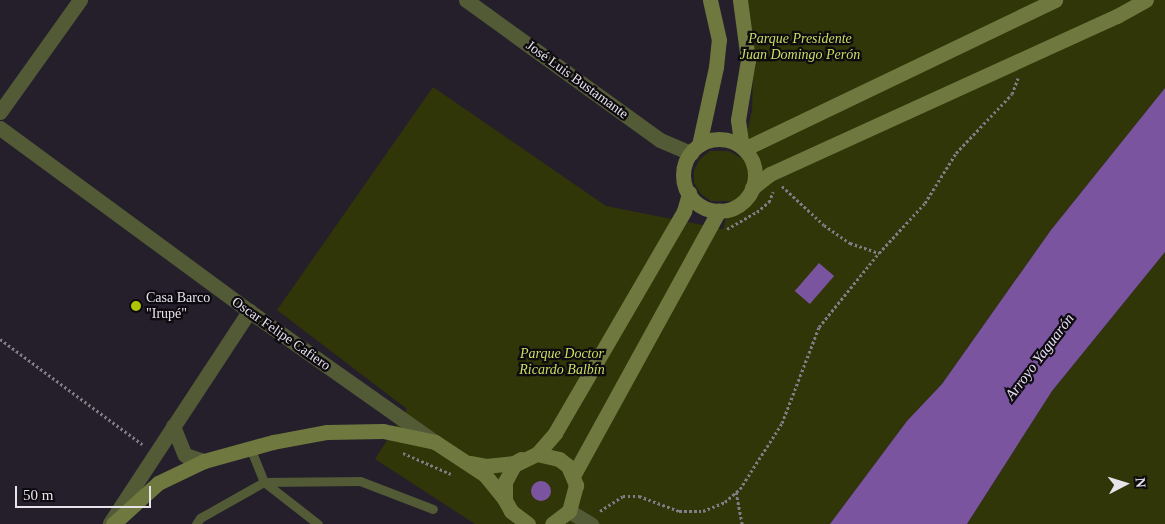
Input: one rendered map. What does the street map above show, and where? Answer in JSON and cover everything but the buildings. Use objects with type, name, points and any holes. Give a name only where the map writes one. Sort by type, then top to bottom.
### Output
[{"type":"main road","points":[[710,0],[719,40],[716,68],[695,149],[684,173],[689,193],[698,204],[719,210],[739,204],[752,188],[770,174],[1117,16],[1146,0]]},
{"type":"main road","points":[[740,0],[748,60],[738,120],[743,148],[754,167],[752,188]]},
{"type":"main road","points":[[695,149],[716,139],[743,148],[1056,0]]},
{"type":"main road","points":[[552,524],[569,511],[576,494],[573,476],[559,459],[537,454],[555,433],[684,211],[689,193]]},
{"type":"main road","points":[[573,476],[719,210]]},
{"type":"main road","points":[[113,524],[158,483],[204,461],[250,448],[309,435],[346,432],[383,431],[435,442]]},
{"type":"main road","name":"Oscar Felipe Cafiero","points":[[435,442],[485,475],[506,500],[518,519],[528,524]]},
{"type":"main road","name":"Oscar Felipe Cafiero","points":[[469,463],[486,466],[514,463],[537,454]]},
{"type":"main road","points":[[506,500],[508,473],[521,459]]},
{"type":"street","points":[[0,112],[80,0]]},
{"type":"street","name":"José Luis Bustamante","points":[[466,0],[660,140],[695,149]]},
{"type":"street","name":"Oscar Felipe Cafiero","points":[[0,128],[249,311],[435,442]]},
{"type":"street","points":[[109,524],[249,311]]},
{"type":"street","points":[[173,426],[184,455],[204,461]]},
{"type":"street","points":[[569,511],[592,520]]},
{"type":"lane","points":[[250,448],[264,482],[318,524]]},
{"type":"lane","points":[[196,524],[200,518],[264,482],[360,481],[433,509]]},
{"type":"path","points":[[1010,82],[1027,74]]},
{"type":"path","points":[[592,520],[623,496],[639,496],[679,511],[703,511],[725,502],[736,492],[782,423],[818,327],[879,253],[925,203],[956,153],[1012,94],[1018,78]]},
{"type":"path","points":[[721,236],[725,229],[740,224],[769,202],[778,182],[786,179]]},
{"type":"path","points":[[778,182],[824,225],[850,242],[879,253]]},
{"type":"path","points":[[0,338],[156,453]]},
{"type":"path","points":[[736,492],[742,524]]},
{"type":"green space","name":"Parque Doctor Ricardo Balbín","points":[[747,0],[1165,0],[1165,88],[1051,230],[942,384],[907,421],[830,524],[475,524],[375,459],[407,409],[277,310],[433,87],[606,206],[723,229],[730,201],[711,201],[701,194],[694,183],[694,170],[700,159],[710,151],[729,151],[741,158],[752,111],[753,71]]},
{"type":"green space","points":[[1165,252],[1165,524],[967,524],[1052,391]]},
{"type":"water","name":"Arroyo Yaguarón","points":[[1165,88],[1165,252],[1052,391],[967,524],[830,524],[907,421],[942,384],[1051,230]]},
{"type":"water","points":[[819,263],[834,276],[810,304],[795,291]]},
{"type":"water","points":[[541,481],[548,484],[551,491],[548,498],[541,501],[534,498],[531,491],[534,484]]},
{"type":"place","name":"Casa Barco \"Irupé\"","points":[[136,306]]},
{"type":"park label","name":"Parque Presidente Juan Domingo Perón","points":[[800,48]]}]
